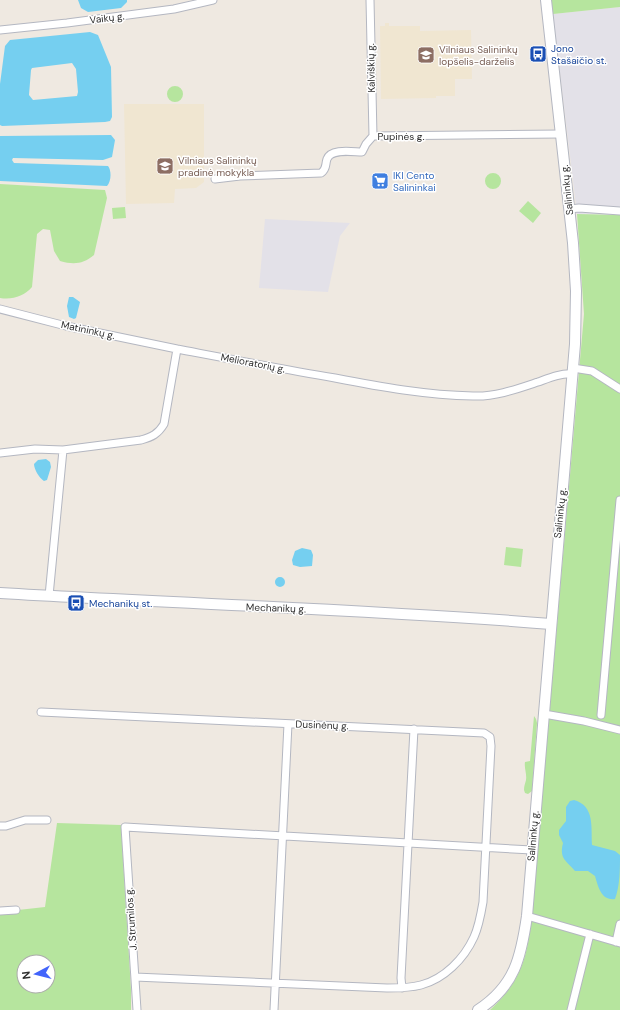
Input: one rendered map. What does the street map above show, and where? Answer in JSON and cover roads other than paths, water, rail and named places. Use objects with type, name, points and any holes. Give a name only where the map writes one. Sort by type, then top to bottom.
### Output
[{"type":"main road","name":"Salininkų g.","points":[[478,1010],[494,998],[505,986],[512,975],[521,955],[527,916],[573,371],[576,291],[570,209],[546,0]]},
{"type":"main road","name":"Mechanikų g.","points":[[0,593],[435,615],[551,624]]},
{"type":"street","name":"Vaikų g.","points":[[0,30],[167,10],[213,0]]},
{"type":"street","name":"Kalviškių g.","points":[[370,0],[373,136]]},
{"type":"street","name":"Pupinės g.","points":[[215,179],[321,173],[326,166],[329,155],[336,152],[362,152],[366,144],[373,136],[561,134]]},
{"type":"street","points":[[570,209],[579,208],[620,211]]},
{"type":"street","name":"Matininkų g.","points":[[0,309],[66,326],[177,349]]},
{"type":"street","points":[[0,453],[35,449],[63,450],[141,440],[153,436],[160,431],[164,424],[177,349]]},
{"type":"street","name":"Melioratorių g.","points":[[177,349],[378,386],[427,393],[474,396],[491,395],[573,371],[592,371],[620,389]]},
{"type":"street","points":[[49,596],[63,450]]},
{"type":"street","points":[[601,716],[620,500]]},
{"type":"street","name":"Dusinėnų g.","points":[[41,712],[484,732],[490,737],[491,746],[483,902],[480,918],[474,937],[465,953],[455,965],[443,975],[421,985],[402,988],[135,976]]},
{"type":"street","points":[[544,714],[584,721],[620,730]]},
{"type":"street","points":[[274,1010],[288,724]]},
{"type":"street","points":[[402,988],[401,978],[414,729]]},
{"type":"street","points":[[0,826],[6,826],[25,820],[48,820]]},
{"type":"street","name":"J. Strumilos g.","points":[[137,1010],[125,827],[283,836]]},
{"type":"street","points":[[283,836],[532,850]]},
{"type":"street","points":[[0,911],[16,910]]},
{"type":"street","points":[[527,916],[618,942],[620,924]]},
{"type":"street","points":[[571,1010],[590,934]]},
{"type":"water","points":[[78,0],[127,0],[127,2],[121,8],[88,12],[81,8]]},
{"type":"water","points":[[90,32],[98,35],[111,67],[112,117],[110,121],[0,125],[0,84],[5,46],[10,40]],"holes":[[[72,63],[76,69],[77,96],[33,100],[29,95],[32,68]]]},
{"type":"water","points":[[111,135],[115,140],[112,157],[103,160],[13,158],[12,160],[14,163],[108,166],[110,176],[107,186],[0,181],[0,136]]},
{"type":"water","points":[[69,297],[73,297],[80,302],[76,318],[74,319],[69,317],[67,306]]},
{"type":"water","points":[[46,459],[50,462],[51,467],[47,480],[44,481],[37,473],[34,464],[38,460]]},
{"type":"water","points":[[302,548],[311,550],[313,555],[312,566],[300,567],[293,565],[292,560],[295,551]]},
{"type":"water","points":[[278,577],[282,577],[284,578],[284,586],[278,587],[275,584],[275,580]]},
{"type":"water","points":[[574,800],[586,807],[589,812],[592,845],[615,851],[620,855],[619,883],[615,899],[606,898],[603,895],[595,876],[588,871],[575,871],[564,859],[562,853],[563,843],[559,835],[559,830],[566,821],[566,807],[570,801]]},
{"type":"place","name":"Jono Stašaičio st.","points":[[538,54]]},
{"type":"place","name":"Vilniaus Salininkų lopšelis-darželis","points":[[426,55]]},
{"type":"place","name":"Vilniaus Salininkų pradinė mokykla","points":[[165,166]]},
{"type":"place","name":"IKI Cento Salininkai","points":[[380,181]]},
{"type":"place","name":"Mechanikų st.","points":[[76,603]]}]
